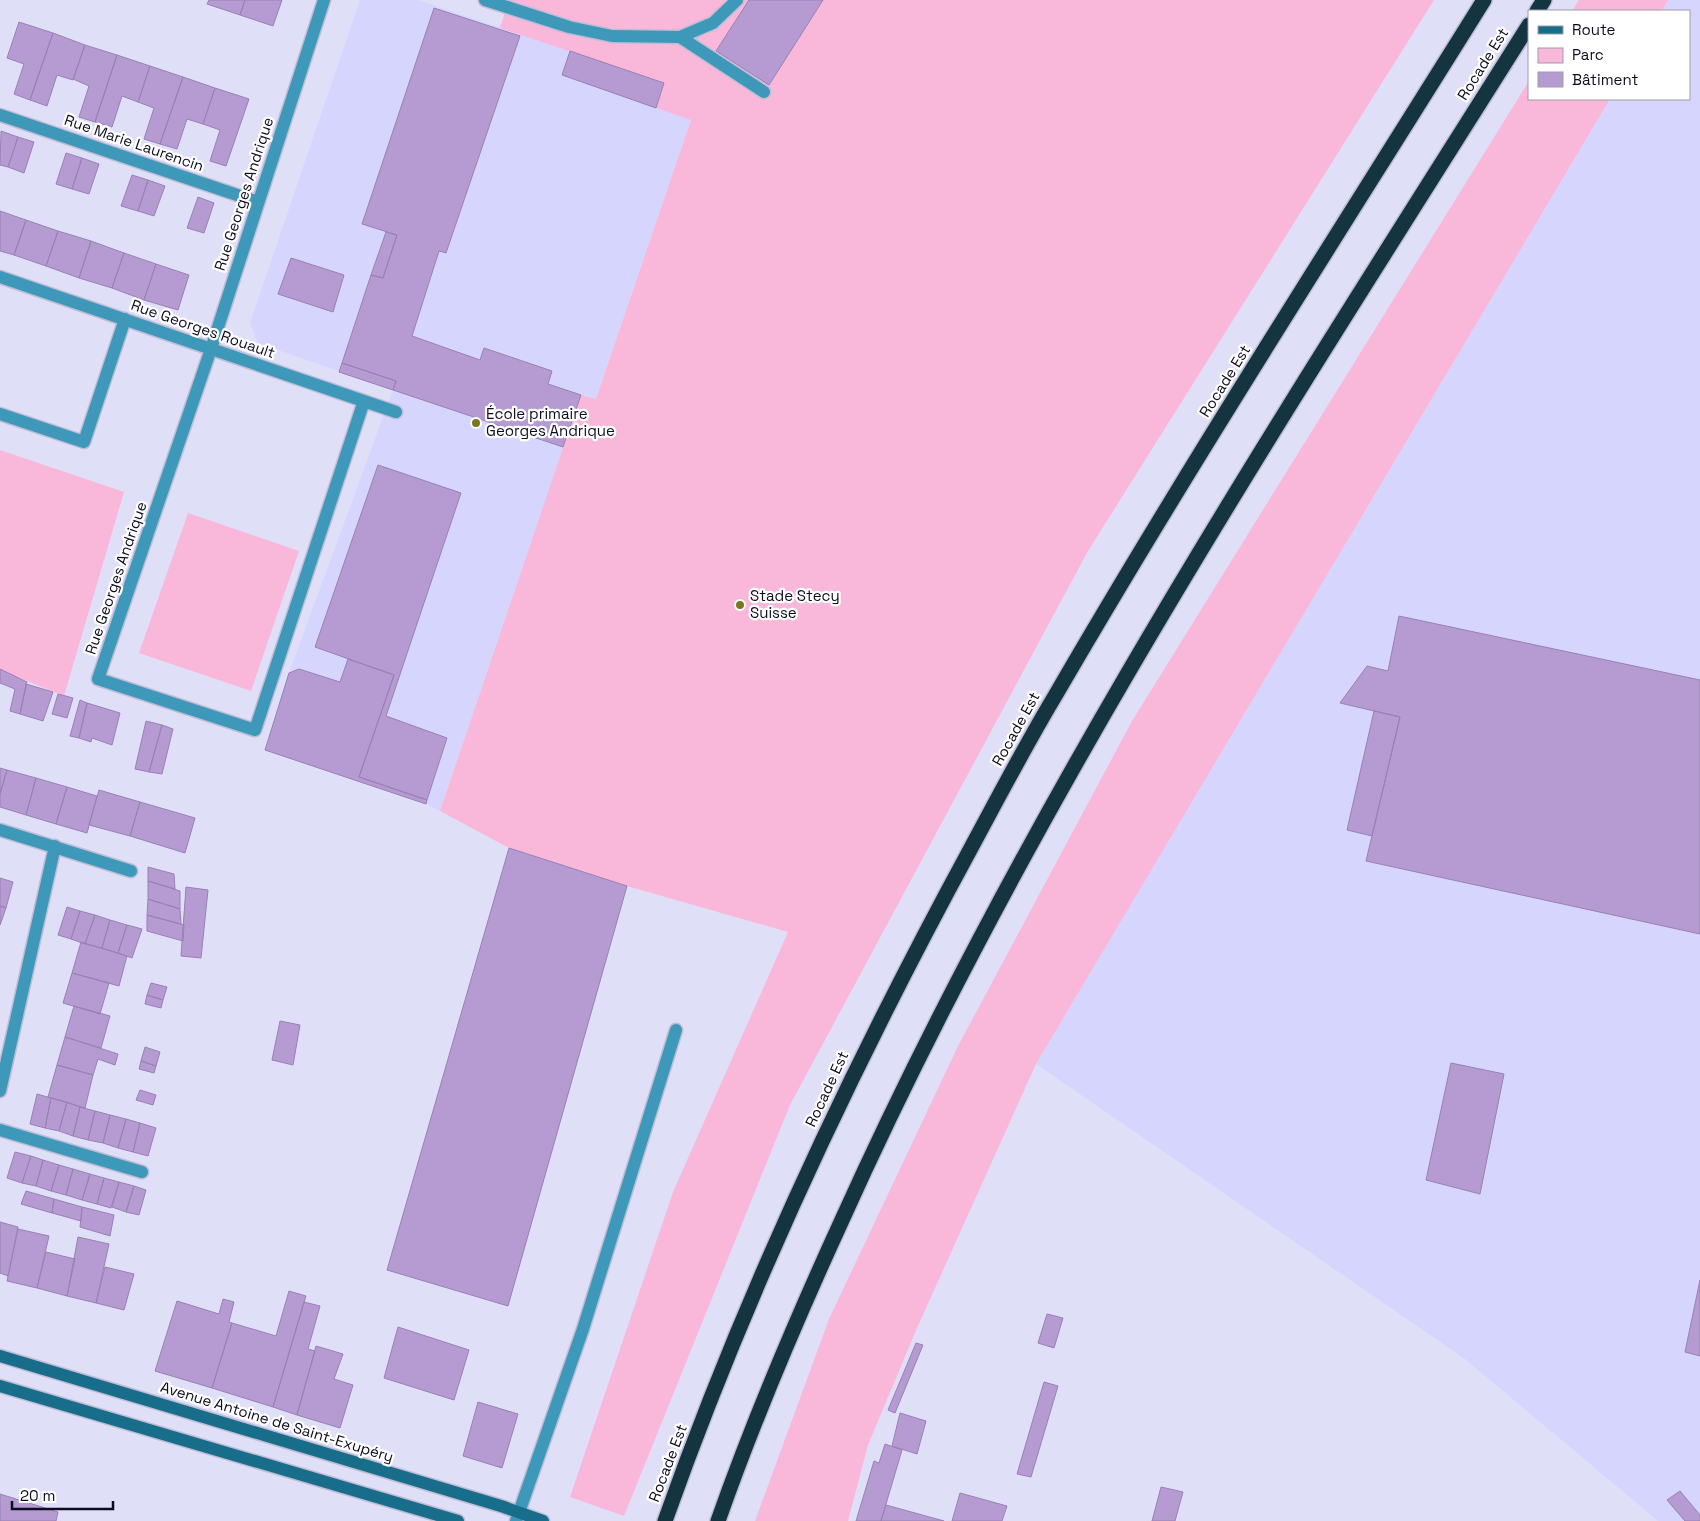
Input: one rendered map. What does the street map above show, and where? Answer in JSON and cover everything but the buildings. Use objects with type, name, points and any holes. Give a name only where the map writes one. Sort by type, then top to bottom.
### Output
[{"type":"highway","name":"Rocade Est","points":[[665,1521],[751,1302],[821,1143],[862,1054],[956,876],[1052,700],[1182,483],[1484,0]]},
{"type":"highway","name":"Rocade Est","points":[[720,1516],[788,1342],[858,1184],[929,1034],[1016,869],[1066,778],[1253,461],[1528,27]]},
{"type":"main road","name":"Avenue Antoine de Saint-Exupéry","points":[[0,1356],[517,1517],[543,1521]]},
{"type":"main road","points":[[0,1386],[458,1521]]},
{"type":"street","name":"Rue Georges Andrique","points":[[324,0],[210,348],[98,679],[255,730],[364,401]]},
{"type":"street","points":[[486,0],[569,27],[612,36],[680,37],[713,24],[737,0]]},
{"type":"street","points":[[680,37],[764,92]]},
{"type":"street","name":"Rue Marie Laurencin","points":[[0,115],[258,202]]},
{"type":"street","name":"Rue Georges Rouault","points":[[0,277],[396,412]]},
{"type":"street","points":[[0,414],[84,442],[125,319]]},
{"type":"street","points":[[0,830],[131,871]]},
{"type":"street","points":[[0,1091],[55,846]]},
{"type":"street","points":[[517,1517],[583,1329],[676,1030]]},
{"type":"street","points":[[0,1130],[142,1172]]},
{"type":"shaded area","name":"École primaire Georges Andrique","points":[[360,0],[418,0],[664,83],[656,108],[691,120],[596,399],[581,396],[440,811],[426,804],[265,750],[289,673],[393,390],[258,343],[250,323]]},
{"type":"shaded area","points":[[1668,0],[1700,0],[1700,1521],[1658,1521],[1465,1359],[1036,1064],[1609,100],[1690,100],[1690,10],[1663,10]]},
{"type":"green space","name":"Stade Stecy Suisse","points":[[509,0],[1434,0],[1088,551],[790,1105],[624,1516],[570,1497],[673,1192],[788,932],[627,886],[509,848],[440,811],[581,395],[596,399],[691,120],[656,108],[664,83],[500,28]]},
{"type":"green space","points":[[1579,0],[1668,0],[1663,10],[1573,10]]},
{"type":"green space","points":[[1528,83],[1528,100],[1609,100],[1036,1064],[917,1328],[868,1445],[848,1521],[755,1521],[829,1319],[958,1046],[1132,721]]},
{"type":"green space","points":[[0,450],[124,492],[64,696],[0,670]]},
{"type":"green space","points":[[188,513],[299,551],[251,691],[139,653]]},
{"type":"place","name":"École primaire Georges Andrique","points":[[476,423]]},
{"type":"place","name":"Stade Stecy Suisse","points":[[740,605]]}]
